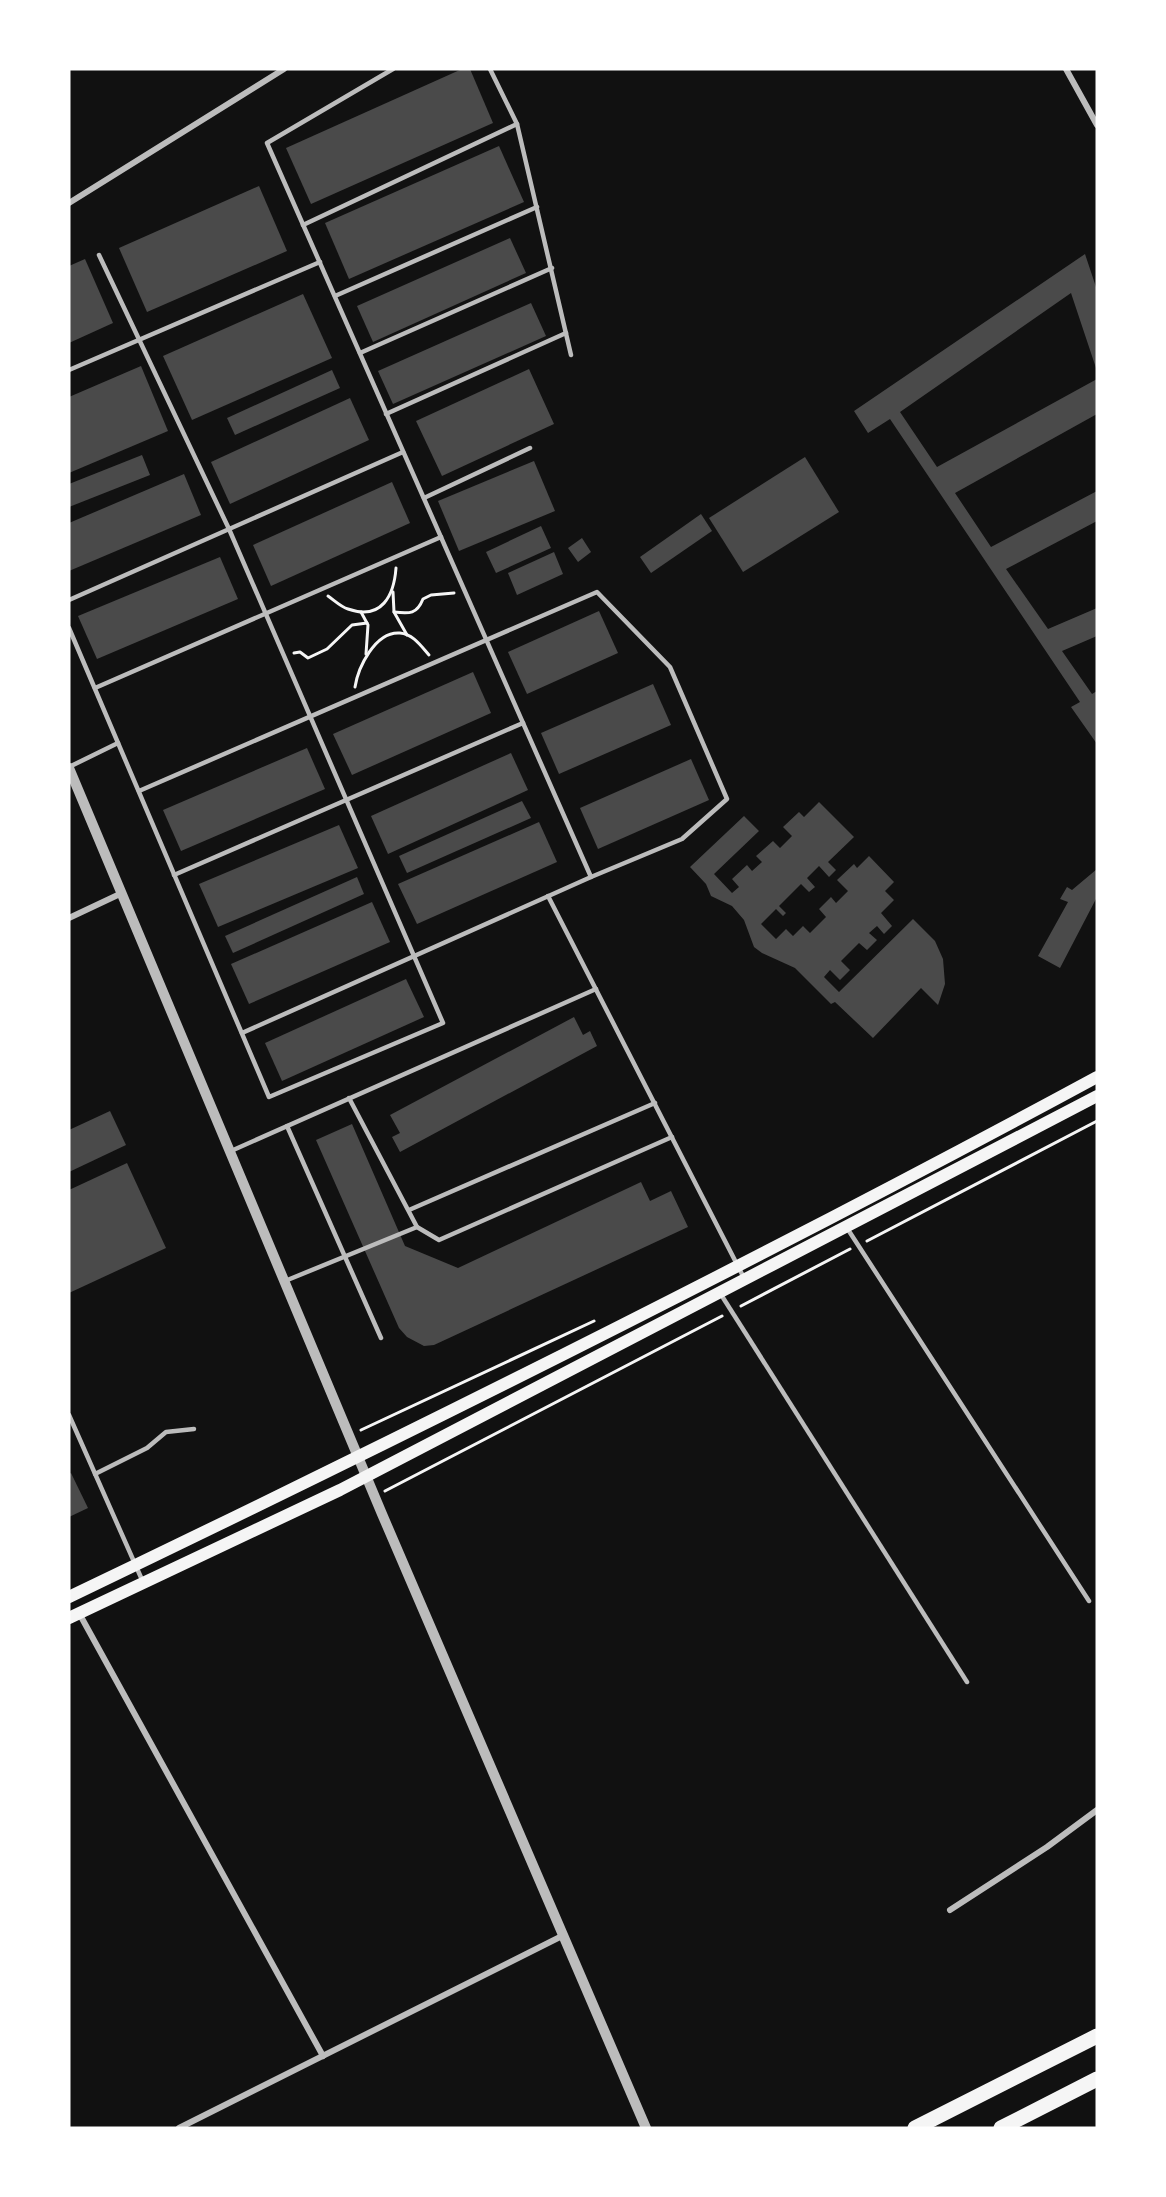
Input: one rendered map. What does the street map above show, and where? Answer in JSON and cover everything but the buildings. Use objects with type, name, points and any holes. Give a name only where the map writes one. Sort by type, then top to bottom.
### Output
[{"type":"main road","points":[[69,1597],[359,1458],[738,1267],[1097,1077]]},
{"type":"main road","points":[[74,1615],[367,1476],[1097,1096]]},
{"type":"main road","points":[[915,2128],[1097,2036]]},
{"type":"main road","points":[[1001,2128],[1097,2079]]},
{"type":"street","points":[[69,203],[284,69]]},
{"type":"street","points":[[1066,69],[1097,124]]},
{"type":"street","points":[[69,767],[359,1458],[646,2128]]},
{"type":"street","points":[[69,918],[122,893]]},
{"type":"street","points":[[74,1615],[323,2056]]},
{"type":"street","points":[[950,1910],[1097,1810]]},
{"type":"street","points":[[179,2128],[562,1936]]},
{"type":"lane","points":[[393,69],[267,143],[591,877]]},
{"type":"lane","points":[[490,69],[517,124],[571,355]]},
{"type":"lane","points":[[303,225],[517,124]]},
{"type":"lane","points":[[335,296],[537,207]]},
{"type":"lane","points":[[69,628],[269,1097],[443,1023],[229,529],[141,339],[99,255]]},
{"type":"lane","points":[[69,370],[320,262]]},
{"type":"lane","points":[[360,353],[552,268]]},
{"type":"lane","points":[[386,414],[566,333]]},
{"type":"lane","points":[[424,498],[530,448]]},
{"type":"lane","points":[[69,600],[403,452]]},
{"type":"lane","points":[[95,688],[441,537]]},
{"type":"lane","points":[[139,791],[597,592],[670,667],[727,799],[682,839],[414,955],[242,1033]]},
{"type":"lane","points":[[174,875],[523,723]]},
{"type":"lane","points":[[69,767],[118,743]]},
{"type":"lane","points":[[548,896],[745,1280]]},
{"type":"lane","points":[[230,1151],[596,989]]},
{"type":"lane","points":[[349,1098],[417,1227],[439,1240],[672,1137]]},
{"type":"lane","points":[[409,1210],[655,1103]]},
{"type":"lane","points":[[287,1126],[381,1338]]},
{"type":"lane","points":[[285,1281],[417,1227]]},
{"type":"lane","points":[[847,1228],[1089,1601]]},
{"type":"lane","points":[[720,1293],[967,1682]]},
{"type":"lane","points":[[69,1415],[143,1582]]},
{"type":"lane","points":[[94,1474],[147,1448],[166,1432],[194,1429]]},
{"type":"path","points":[[397,556],[393,590],[394,612],[407,636]]},
{"type":"path","points":[[394,612],[412,614],[419,610],[423,599],[431,595],[450,594],[464,589]]},
{"type":"path","points":[[319,590],[348,609],[359,610],[379,608],[386,604],[393,590]]},
{"type":"path","points":[[354,698],[357,675],[365,657],[367,623],[359,610]]},
{"type":"path","points":[[283,654],[300,652],[308,658],[316,656],[352,625],[367,623]]},
{"type":"path","points":[[365,657],[388,635],[399,633],[418,642],[432,664]]}]
